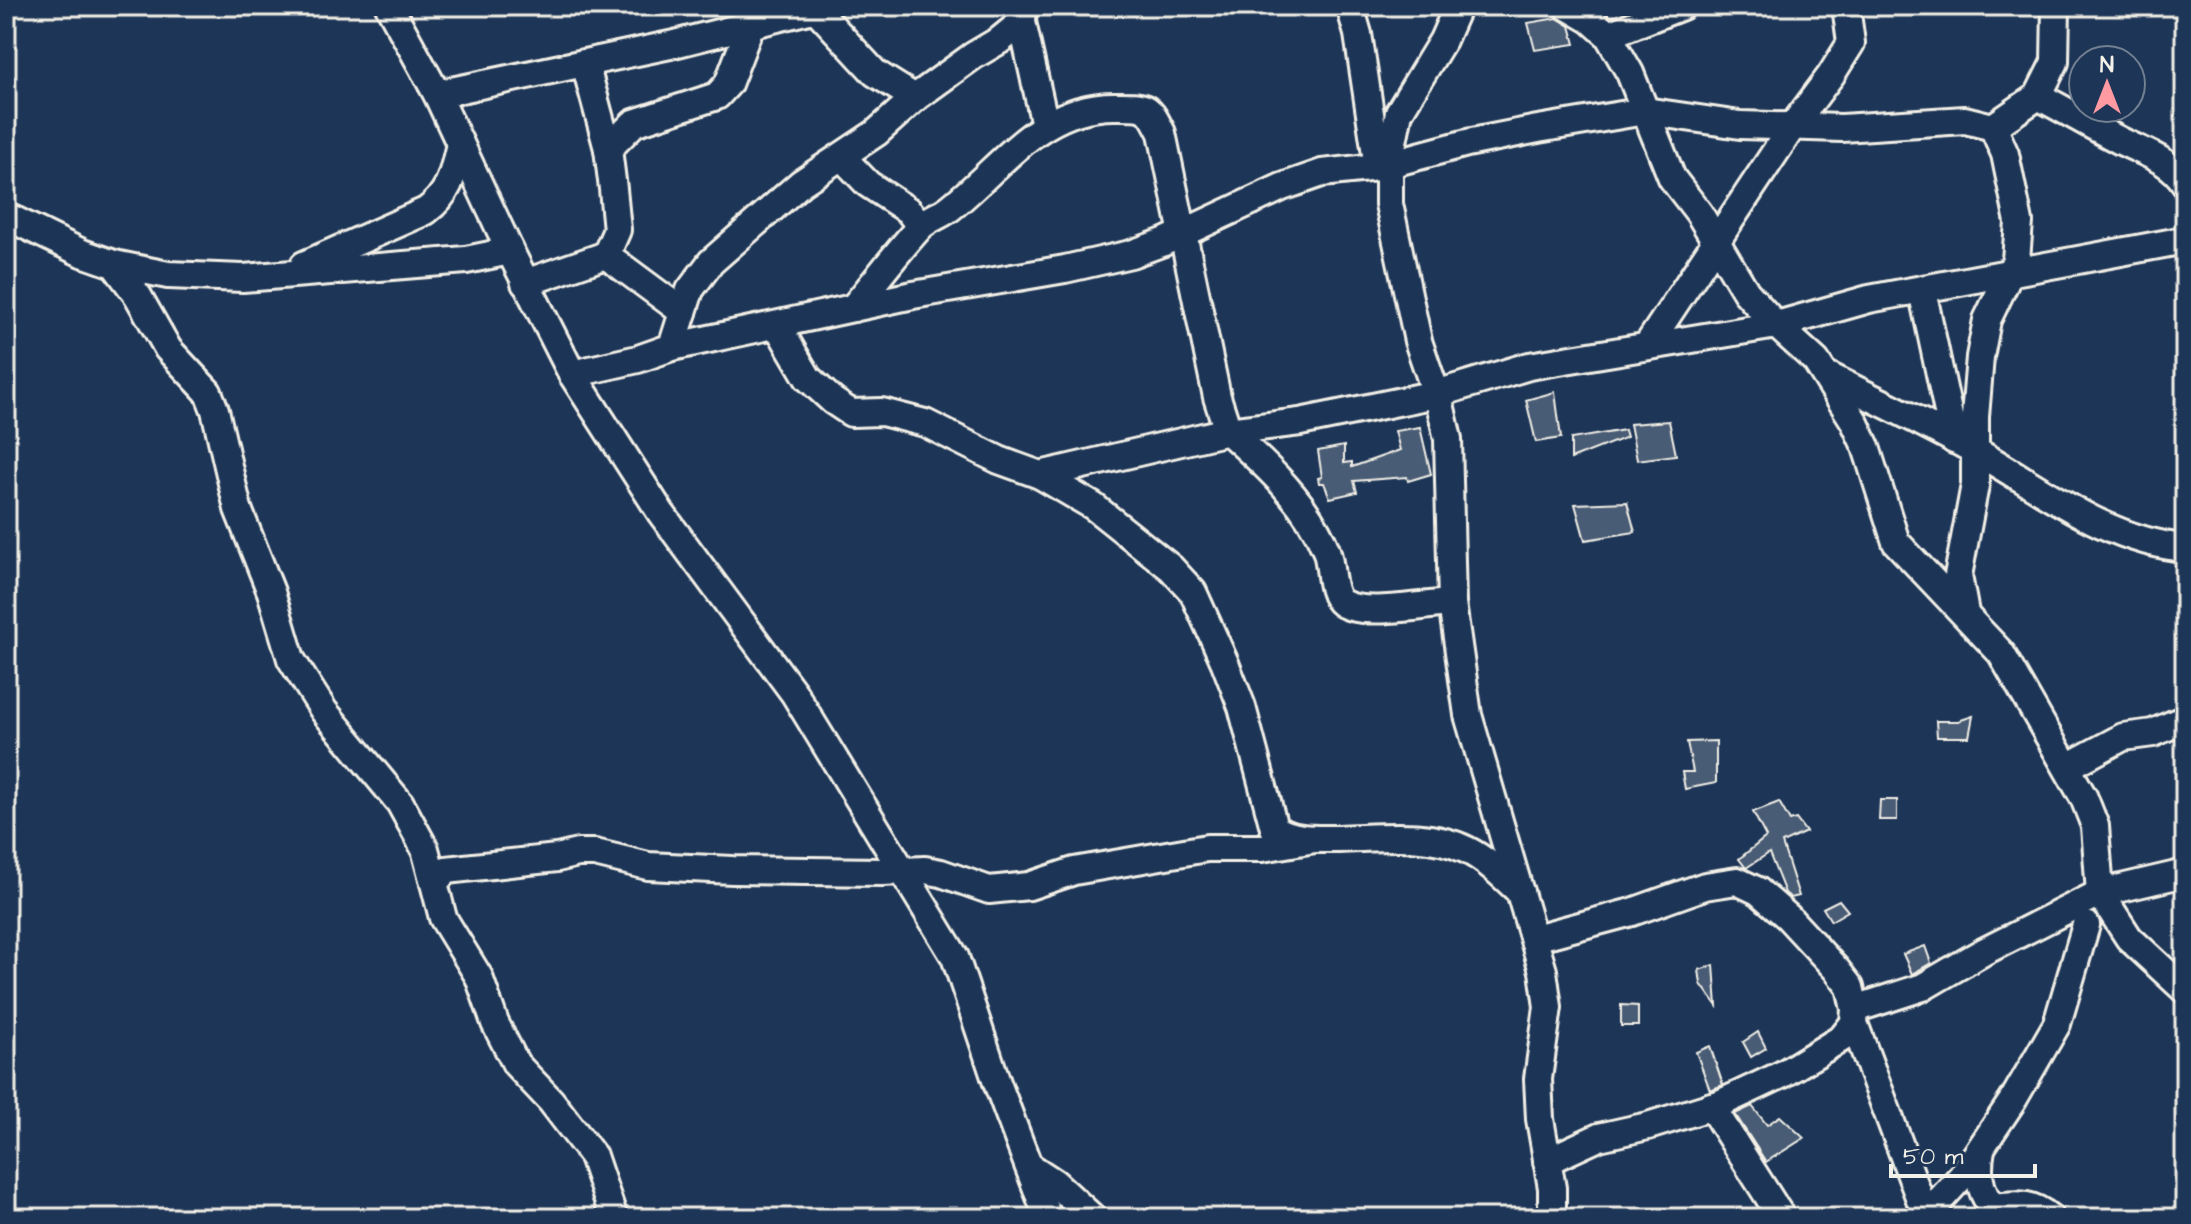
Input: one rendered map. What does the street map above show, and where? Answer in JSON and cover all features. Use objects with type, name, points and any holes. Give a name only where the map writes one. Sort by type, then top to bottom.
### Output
[{"type":"street","points":[[389,6],[437,94],[525,283],[572,374],[661,513],[794,693],[955,957],[996,1080],[1048,1218]]},
{"type":"street","points":[[1350,6],[1418,341],[1448,439],[1452,603],[1468,715],[1543,971],[1548,1007],[1538,1079],[1540,1119],[1552,1188],[1552,1218]]},
{"type":"street","points":[[1384,164],[1399,112],[1443,40],[1458,6]]},
{"type":"street","points":[[1567,6],[1591,20],[1608,35],[1630,73],[1672,178],[1699,213],[1746,292],[1816,361],[1854,421],[1866,447],[1896,542],[2001,653],[2084,798],[2095,826],[2100,893],[2129,938],[2185,990]]},
{"type":"street","points":[[1608,35],[1682,6]]},
{"type":"street","points":[[1647,346],[1851,43],[1846,6]]},
{"type":"street","points":[[572,374],[638,359],[672,347],[913,295],[1065,269],[1131,254],[1282,187],[1322,173],[1384,164],[1467,143],[1645,111],[1740,125],[1898,125],[1965,120],[1993,127],[2038,96],[2055,62],[2056,6]]},
{"type":"street","points":[[437,94],[585,63],[761,16],[820,7],[875,73],[915,98]]},
{"type":"street","points":[[672,347],[690,290],[711,262],[801,183],[876,133],[915,98],[1000,40],[1023,14]]},
{"type":"street","points":[[1023,14],[1045,125]]},
{"type":"street","points":[[608,149],[634,123],[717,96],[728,84],[761,16]]},
{"type":"street","points":[[525,283],[606,255],[617,230],[608,149],[585,63]]},
{"type":"street","points":[[2038,96],[2120,141],[2155,155],[2179,174],[2185,183]]},
{"type":"street","points":[[853,308],[920,226],[948,210],[1037,129],[1062,116],[1098,105],[1139,106],[1150,111],[1162,133],[1217,397],[1228,431],[1269,469],[1303,509],[1327,551],[1336,598],[1343,604],[1365,609],[1452,603]]},
{"type":"street","points":[[1965,445],[1975,417],[1987,320],[2016,260],[2019,222],[2005,154],[1993,127]]},
{"type":"street","points":[[286,274],[426,211],[441,200],[451,182],[460,144]]},
{"type":"street","points":[[842,157],[868,184],[909,211],[920,226]]},
{"type":"street","points":[[6,216],[82,253],[114,264],[161,274],[243,278],[466,260],[510,251]]},
{"type":"street","points":[[1040,475],[1228,431],[1300,422],[1436,394],[1529,366],[1777,325],[1869,299],[2185,240]]},
{"type":"street","points":[[606,255],[683,312]]},
{"type":"street","points":[[114,264],[138,296],[168,349],[208,392],[238,509],[271,592],[291,659],[324,711],[400,803],[425,849],[443,918],[479,977],[495,1023],[516,1064],[551,1101],[593,1156],[614,1218]]},
{"type":"street","points":[[138,296],[161,274]]},
{"type":"street","points":[[1922,290],[1975,485],[1958,576],[1965,613]]},
{"type":"street","points":[[777,325],[808,378],[851,413],[882,412],[925,423],[999,460],[1040,475],[1123,527],[1171,568],[1193,592],[1242,707],[1274,828],[1285,835],[1315,839],[1432,839],[1465,849],[1495,869],[1520,892]]},
{"type":"street","points":[[1825,374],[1965,445],[2096,524],[2172,547],[2185,548]]},
{"type":"street","points":[[2067,767],[2123,737],[2153,733],[2185,719]]},
{"type":"street","points":[[434,883],[446,870],[595,853],[648,866],[882,872],[900,869],[941,873],[989,890],[1029,886],[1074,871],[1207,848],[1262,848],[1315,839]]},
{"type":"street","points":[[1547,1161],[1599,1137],[1648,1126],[1711,1106],[1783,1074],[1842,1038],[1855,1016],[1923,987],[2058,913],[2100,893],[2185,873]]},
{"type":"street","points":[[1535,938],[1632,912],[1705,886],[1737,881],[1758,891],[1788,917],[1850,987],[1855,1016],[1929,1218]]},
{"type":"street","points":[[2058,913],[2129,938]]},
{"type":"street","points":[[1929,1218],[2013,1100],[2057,1024],[2086,925]]},
{"type":"street","points":[[1711,1106],[1782,1218]]},
{"type":"street","points":[[1981,1148],[1977,1172],[1984,1196],[1992,1207],[2032,1206],[2050,1218]]},
{"type":"street","points":[[1029,1166],[1055,1183],[1093,1218]]},
{"type":"building","points":[[1557,18],[1570,26],[1575,44],[1535,50],[1528,23]]},
{"type":"building","points":[[1555,392],[1561,438],[1536,442],[1526,400]]},
{"type":"building","points":[[1669,421],[1676,455],[1637,460],[1630,424]]},
{"type":"building","points":[[1420,427],[1431,474],[1408,481],[1407,477],[1354,481],[1357,492],[1330,498],[1324,483],[1319,483],[1318,478],[1322,477],[1318,451],[1344,446],[1344,463],[1352,462],[1352,467],[1400,450],[1395,431]]},
{"type":"building","points":[[1625,430],[1627,437],[1571,459],[1571,439]]},
{"type":"building","points":[[1627,502],[1635,532],[1585,540],[1575,504]]},
{"type":"building","points":[[1973,716],[1969,737],[1937,737],[1936,721],[1958,721]]},
{"type":"building","points":[[1716,741],[1716,783],[1685,789],[1682,772],[1693,772],[1687,742]]},
{"type":"building","points":[[1880,800],[1897,800],[1897,820],[1879,820]]},
{"type":"building","points":[[1779,802],[1790,821],[1796,819],[1806,832],[1782,843],[1799,896],[1791,898],[1785,893],[1769,853],[1746,868],[1739,859],[1766,837],[1753,812]]},
{"type":"building","points":[[1839,900],[1848,911],[1831,921],[1823,908]]},
{"type":"building","points":[[1925,946],[1931,963],[1912,974],[1903,954]]},
{"type":"building","points":[[1714,965],[1717,1006],[1701,984],[1699,970]]},
{"type":"building","points":[[1621,1005],[1638,1006],[1638,1026],[1621,1026]]},
{"type":"building","points":[[1758,1032],[1766,1048],[1751,1057],[1743,1042]]},
{"type":"building","points":[[1710,1046],[1723,1085],[1710,1090],[1696,1052]]},
{"type":"building","points":[[1752,1106],[1767,1125],[1780,1116],[1804,1138],[1766,1162],[1735,1114]]}]
